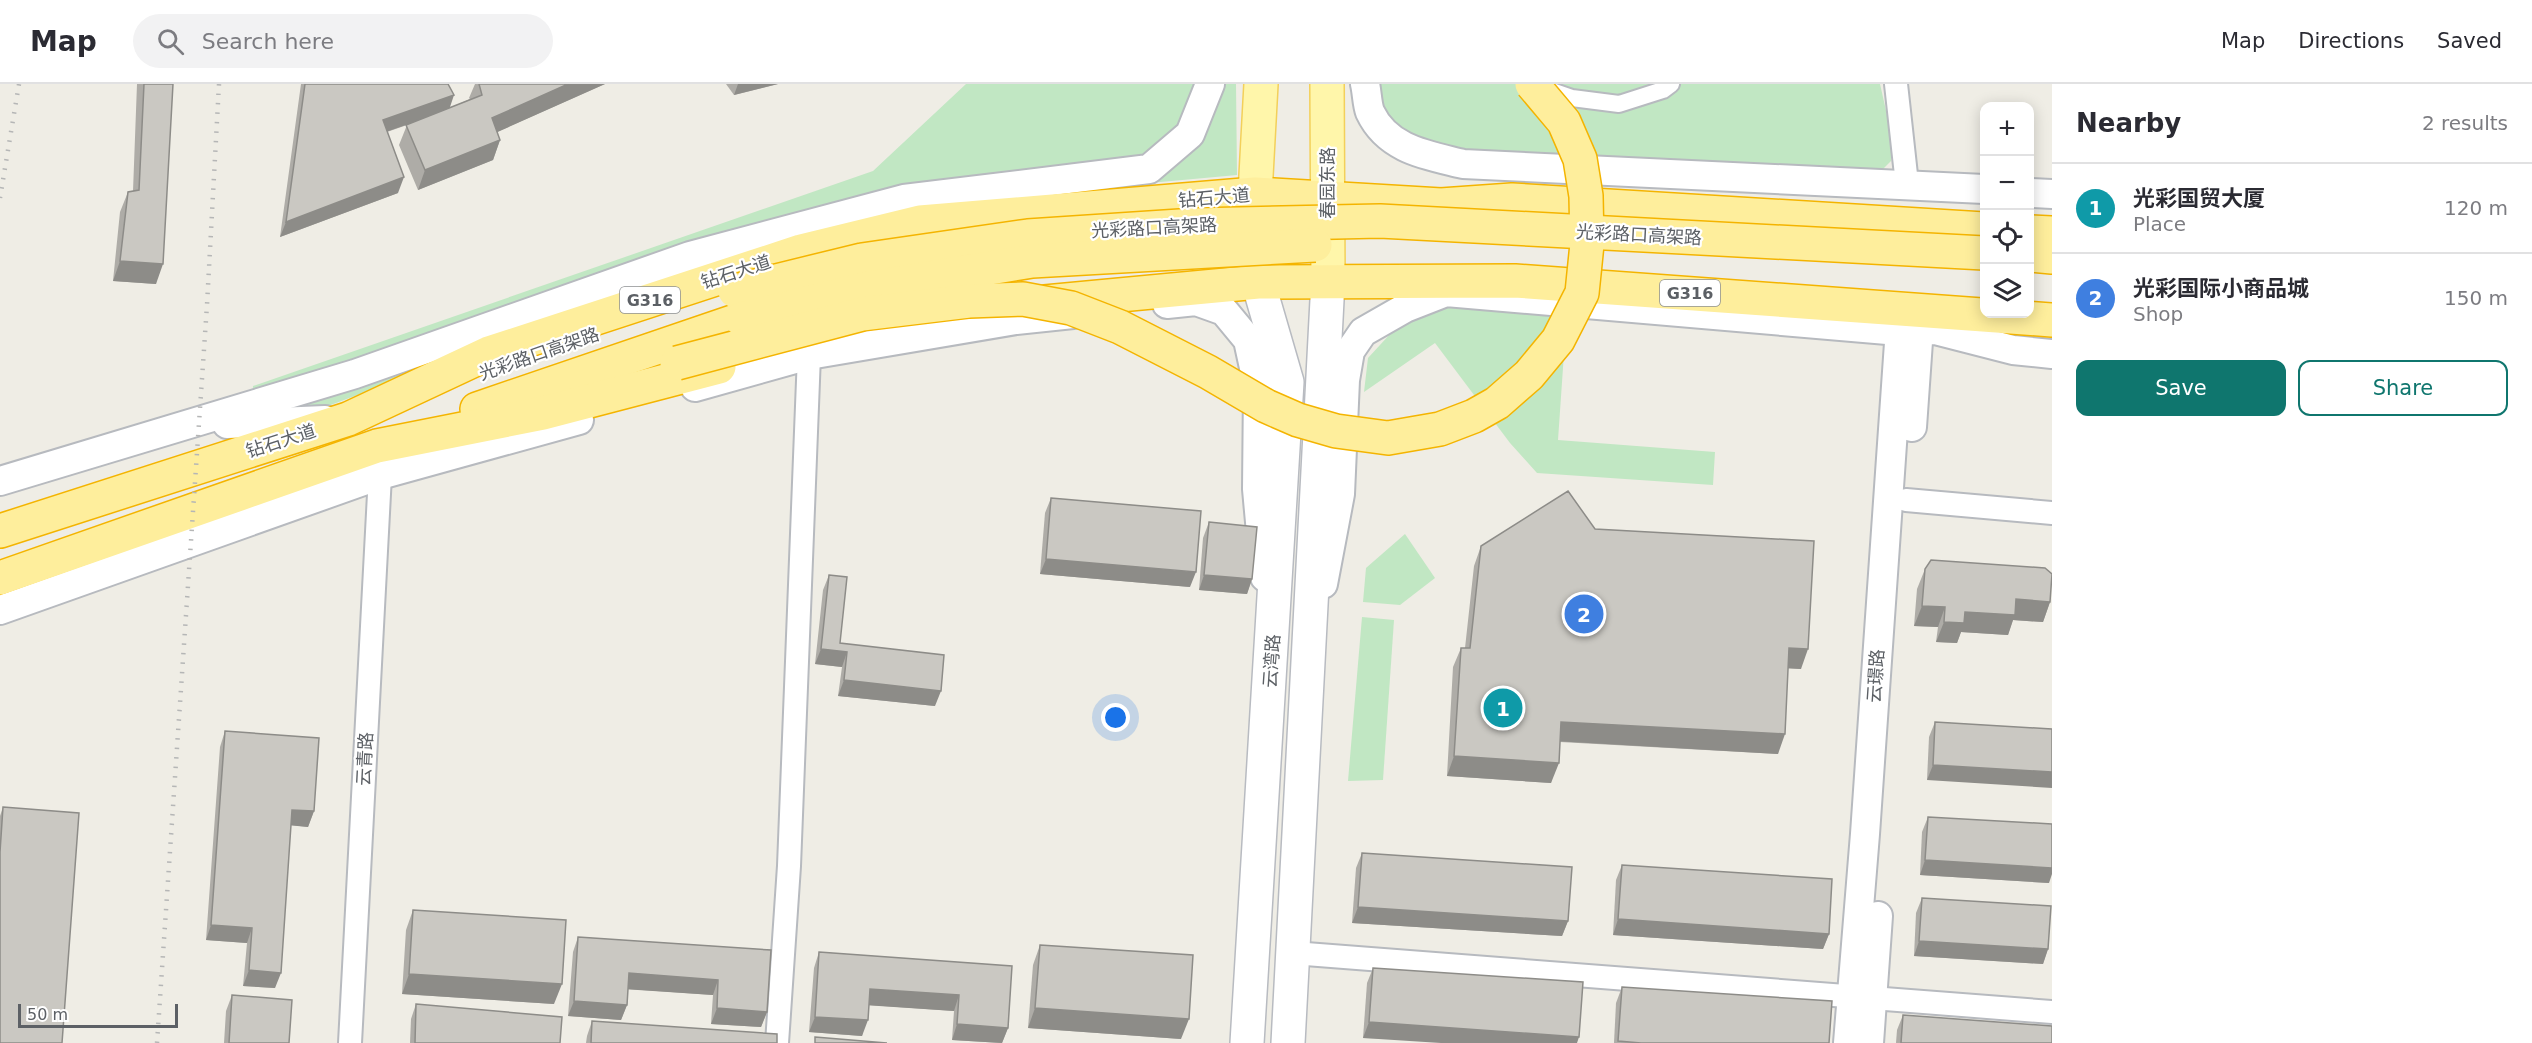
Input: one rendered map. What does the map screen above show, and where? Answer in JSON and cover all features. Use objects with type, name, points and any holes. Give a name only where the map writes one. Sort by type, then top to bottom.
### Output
[{"type":"highway","points":[[490,404],[677,363],[862,314],[969,301],[1023,299],[1071,308],[1120,327],[1180,357],[1266,406],[1298,420],[1336,431],[1388,438],[1440,429],[1474,416],[1497,403],[1528,375],[1558,340],[1582,293],[1587,244],[1586,196],[1580,159],[1564,122],[1531,84]]},
{"type":"highway","name":"钻石大道","points":[[0,531],[348,419],[489,352],[801,251],[920,222],[1255,194],[1329,197]]},
{"type":"highway","name":"G316","points":[[1329,197],[1441,205],[1512,200],[1556,202],[1980,229]]},
{"type":"highway","name":"光彩路口高架路","points":[[379,461],[490,404],[738,305],[862,260],[1028,236],[1194,225],[1380,221],[1980,253]]},
{"type":"highway","points":[[2034,232],[2052,233]]},
{"type":"highway","name":"光彩路口高架路","points":[[348,419],[665,312],[868,288],[1032,261],[1298,245],[1378,244],[1980,275]]},
{"type":"highway","points":[[2034,255],[2052,257]]},
{"type":"highway","points":[[2034,278],[2052,279]]},
{"type":"highway","name":"G316","points":[[1328,281],[1515,280],[1915,322],[2049,320]]},
{"type":"highway","name":"钻石大道","points":[[0,578],[543,413],[852,330],[940,311],[1258,282],[1328,281]]},
{"type":"main road","points":[[1258,282],[1255,194],[1261,84]]},
{"type":"main road","name":"春园东路","points":[[1327,84],[1328,281]]},
{"type":"main road","name":"云湾路","points":[[1288,1043],[1328,281]]},
{"type":"main road","name":"云湾路","points":[[1247,1043],[1272,660],[1287,382],[1258,282]]},
{"type":"street","points":[[0,481],[355,374],[690,256],[904,200],[1149,169],[1190,134],[1210,84]]},
{"type":"street","points":[[1365,84],[1370,111],[1390,138],[1412,152],[1464,164],[1556,202]]},
{"type":"street","points":[[1531,84],[1572,98],[1619,104],[1663,90],[1671,84]]},
{"type":"street","points":[[1896,84],[1907,184]]},
{"type":"street","points":[[1464,164],[1980,189]]},
{"type":"street","points":[[1736,213],[1846,181]]},
{"type":"street","points":[[920,222],[1022,184]]},
{"type":"street","points":[[2034,193],[2052,194]]},
{"type":"street","points":[[1309,663],[1340,494],[1345,380],[1350,351],[1364,332],[1405,308],[1446,292],[1915,322],[2013,350],[2052,354]]},
{"type":"street","points":[[0,610],[251,521],[379,461],[809,355],[1016,321],[1196,301],[1224,310],[1248,340],[1258,386],[1257,489],[1272,660]]},
{"type":"street","points":[[852,330],[1016,321]]},
{"type":"street","name":"云璟路","points":[[1848,1043],[1862,997],[1906,500],[1915,322]]},
{"type":"street","name":"云璟路","points":[[1869,1043],[1862,997],[1865,834],[1915,322]]},
{"type":"street","points":[[777,1043],[789,866],[809,355]]},
{"type":"street","points":[[184,426],[348,419]]},
{"type":"street","name":"云青路","points":[[350,1043],[379,461]]},
{"type":"street","points":[[1906,500],[2052,513]]},
{"type":"street","points":[[1293,952],[1356,959],[2052,1012]]},
{"type":"green space","points":[[966,84],[1236,84],[1237,175],[952,201],[616,298],[251,435],[253,386],[873,171]]},
{"type":"green space","points":[[1371,84],[1880,84],[1892,137],[1891,161],[1880,172],[1543,157],[1414,146],[1377,111]]},
{"type":"green space","points":[[1445,300],[1567,310],[1558,440],[1715,452],[1713,485],[1537,473],[1510,443],[1435,343],[1364,392],[1368,358],[1403,320]]},
{"type":"green space","points":[[1405,534],[1435,578],[1400,605],[1363,602],[1366,568]]},
{"type":"green space","points":[[1362,617],[1394,620],[1383,780],[1348,781]]},
{"type":"building","points":[[144,84],[173,84],[163,264],[120,261],[128,192],[139,190]]},
{"type":"building","points":[[305,84],[448,84],[454,95],[383,120],[404,177],[286,222]]},
{"type":"building","points":[[479,84],[568,84],[492,118],[500,140],[425,170],[406,125],[482,95]]},
{"type":"building","points":[[1568,491],[1595,529],[1814,541],[1808,649],[1789,648],[1785,734],[1561,722],[1559,763],[1454,756],[1461,648],[1470,648],[1481,546]]},
{"type":"building","points":[[1051,498],[1201,511],[1196,572],[1046,559]]},
{"type":"building","points":[[1209,522],[1257,527],[1252,579],[1204,575]]},
{"type":"building","points":[[1931,560],[2045,568],[2052,574],[2050,602],[2016,599],[2015,615],[1965,612],[1964,623],[1944,622],[1945,607],[1922,606],[1925,569]]},
{"type":"building","points":[[829,575],[847,577],[840,643],[944,655],[941,691],[844,680],[847,652],[821,649]]},
{"type":"building","points":[[1935,722],[2052,729],[2052,772],[1933,765]]},
{"type":"building","points":[[225,731],[319,738],[314,811],[292,810],[281,973],[249,970],[252,928],[211,925]]},
{"type":"building","points":[[3,807],[79,813],[62,1043],[0,1043],[0,852]]},
{"type":"building","points":[[1928,817],[2052,824],[2052,868],[1925,860]]},
{"type":"building","points":[[1362,853],[1572,867],[1568,921],[1358,907]]},
{"type":"building","points":[[1622,865],[1832,879],[1829,934],[1618,919]]},
{"type":"building","points":[[1922,898],[2051,906],[2048,949],[1919,941]]},
{"type":"building","points":[[413,910],[566,920],[562,984],[409,974]]},
{"type":"building","points":[[578,937],[771,950],[767,1012],[717,1008],[718,980],[629,973],[627,1005],[574,1001]]},
{"type":"building","points":[[1040,945],[1193,955],[1189,1019],[1035,1008]]},
{"type":"building","points":[[819,952],[1012,966],[1008,1028],[957,1024],[959,995],[870,989],[868,1020],[815,1017]]},
{"type":"building","points":[[1373,968],[1583,982],[1579,1037],[1369,1022]]},
{"type":"building","points":[[1622,987],[1832,1001],[1829,1043],[1618,1041]]},
{"type":"building","points":[[232,995],[292,1000],[289,1043],[229,1043]]},
{"type":"building","points":[[416,1004],[562,1017],[560,1043],[415,1043]]},
{"type":"building","points":[[1903,1015],[2052,1026],[2052,1043],[1901,1043]]},
{"type":"building","points":[[592,1021],[777,1034],[777,1043],[591,1043]]},
{"type":"building","points":[[815,1037],[887,1043],[815,1043]]},
{"type":"railway","points":[[0,198],[19,84]]},
{"type":"railway","points":[[157,1043],[207,305],[219,84]]},
{"type":"place","name":"光彩国际小商品城","points":[[1584,614]]},
{"type":"place","name":"光彩国贸大厦","points":[[1503,708]]}]
